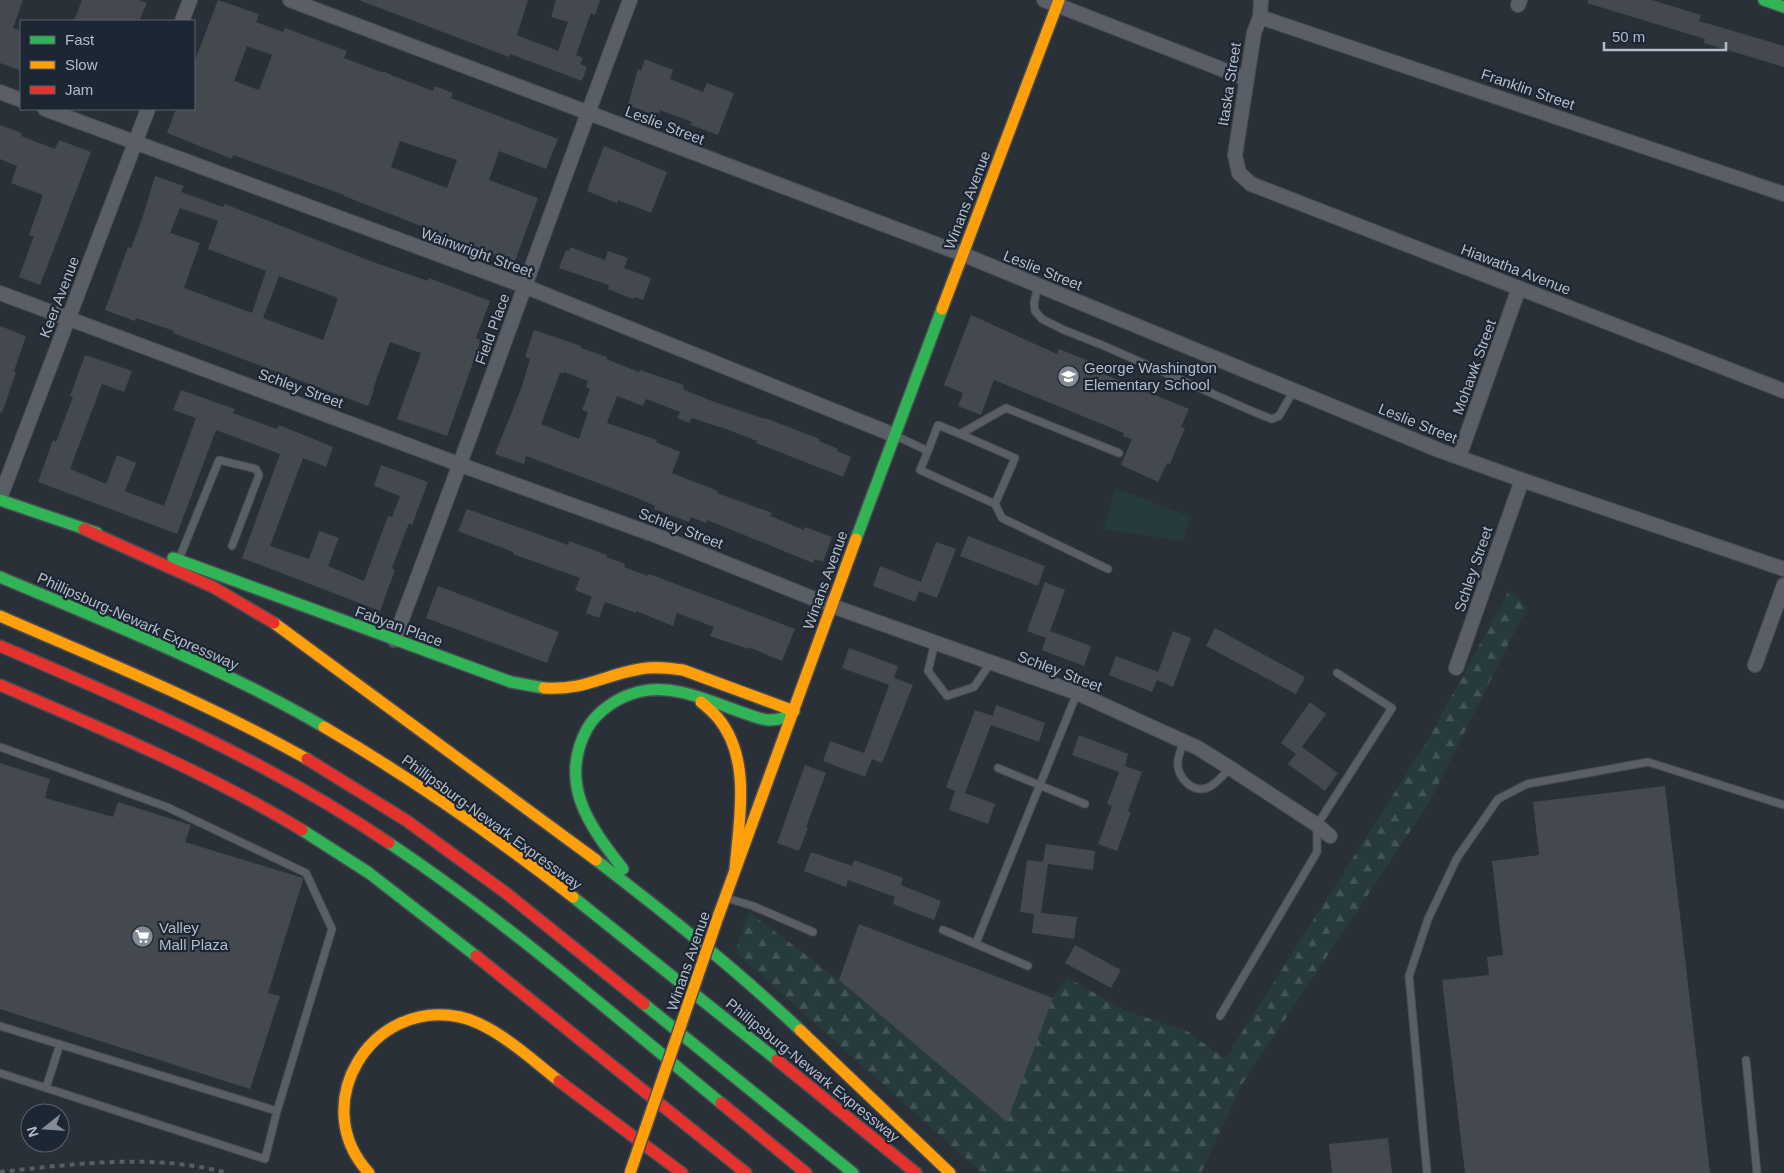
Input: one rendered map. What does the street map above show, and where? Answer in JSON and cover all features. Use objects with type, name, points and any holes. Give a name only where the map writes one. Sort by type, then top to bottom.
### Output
[{"type":"main road","points":[[1764,0],[1784,7]]},
{"type":"main road","name":"Winans Avenue","points":[[630,1173],[735,869],[1053,2]]},
{"type":"main road","name":"Fabyan Place","points":[[0,499],[179,560],[497,678],[525,686],[553,689],[566,688],[600,681],[634,669],[671,668],[683,670],[794,711]]},
{"type":"main road","points":[[84,529],[212,588],[275,624],[601,864],[767,999],[950,1173]]},
{"type":"main road","name":"Phillipsburg-Newark Expressway","points":[[0,577],[160,646],[268,697],[321,725],[424,789],[522,859],[617,932],[916,1173]]},
{"type":"main road","points":[[0,616],[143,678],[252,729],[306,758],[407,821],[514,899],[853,1173]]},
{"type":"main road","points":[[0,646],[132,702],[234,751],[330,804],[389,842],[445,882],[533,950],[806,1173]]},
{"type":"main road","points":[[0,685],[191,769],[271,812],[338,852],[419,911],[746,1173]]},
{"type":"main road","points":[[652,904],[607,849],[587,817],[576,784],[574,764],[576,752],[579,742],[592,722],[617,700],[650,689],[680,692],[764,720],[779,720],[794,711]]},
{"type":"main road","points":[[680,692],[702,702],[718,717],[730,736],[738,760],[742,785],[735,869]]},
{"type":"main road","points":[[368,1173],[353,1150],[344,1122],[344,1101],[351,1070],[364,1050],[380,1034],[420,1016],[443,1014],[465,1018],[493,1032],[682,1173]]},
{"type":"street","points":[[182,20],[190,0]]},
{"type":"street","name":"Leslie Street","points":[[290,0],[962,254],[1459,457],[1784,569]]},
{"type":"street","name":"Field Place","points":[[394,640],[630,0]]},
{"type":"street","name":"Itaska Street","points":[[1239,173],[1235,156],[1254,33],[1260,17],[1261,0]]},
{"type":"street","points":[[1053,2],[1246,79]]},
{"type":"street","name":"Franklin Street","points":[[1260,17],[1784,194]]},
{"type":"street","points":[[0,92],[20,100]]},
{"type":"street","name":"Wainwright Street","points":[[48,110],[524,286],[894,435]]},
{"type":"street","name":"Keer Avenue","points":[[0,499],[148,110]]},
{"type":"street","name":"Hiawatha Avenue","points":[[1239,173],[1251,184],[1784,391]]},
{"type":"street","name":"Mohawk Street","points":[[1459,457],[1519,288]]},
{"type":"street","name":"Schley Street","points":[[0,294],[460,465],[660,537],[832,606],[1077,693],[1184,742],[1230,768],[1317,825],[1330,836]]},
{"type":"street","name":"Schley Street","points":[[1456,668],[1522,480]]},
{"type":"street","points":[[1755,665],[1784,585]]},
{"type":"lane","points":[[1038,285],[1034,303],[1035,312],[1042,318],[1064,330],[1254,412],[1272,419],[1279,416],[1294,390]]},
{"type":"lane","points":[[960,434],[1006,408],[1119,453]]},
{"type":"lane","points":[[995,504],[1015,458],[938,425],[920,470],[995,504],[1002,518],[1008,522],[1108,569]]},
{"type":"lane","points":[[894,435],[928,451]]},
{"type":"lane","points":[[179,560],[219,460],[256,469],[259,475],[232,546]]},
{"type":"lane","points":[[935,642],[928,671],[946,696],[974,687],[991,662]]},
{"type":"lane","points":[[1220,1016],[1317,852],[1317,825],[1392,708],[1337,672]]},
{"type":"lane","points":[[976,943],[1077,693]]},
{"type":"lane","points":[[1184,742],[1178,760],[1178,768],[1180,775],[1191,786],[1198,789],[1213,785],[1230,768]]},
{"type":"lane","points":[[0,747],[167,807],[306,873],[332,929],[277,1111],[265,1159],[0,1073]]},
{"type":"lane","points":[[1427,1173],[1409,976],[1428,918],[1457,858],[1498,800],[1527,784],[1648,762],[1784,805]]},
{"type":"lane","points":[[998,768],[1085,804]]},
{"type":"lane","points":[[726,898],[753,906],[813,932]]},
{"type":"lane","points":[[943,930],[1028,966]]},
{"type":"lane","points":[[0,1026],[277,1111]]},
{"type":"lane","points":[[46,1088],[60,1044]]},
{"type":"lane","points":[[1746,1060],[1757,1173]]},
{"type":"green space","points":[[1116,488],[1191,517],[1183,541],[1103,529]]},
{"type":"green space","points":[[1509,590],[1527,607],[1429,803],[1242,1084],[1201,1173],[982,1173],[735,952],[749,912],[839,980],[1007,1122],[1053,998],[1067,977],[1124,1010],[1187,1031],[1225,1059],[1428,740]]},
{"type":"building","points":[[0,0],[23,0],[13,28],[20,31],[19,70],[0,63]]},
{"type":"building","points":[[82,0],[139,0],[147,3],[139,20],[74,20]]},
{"type":"building","points":[[218,0],[259,14],[256,22],[283,32],[285,28],[347,51],[344,58],[433,91],[435,86],[453,93],[451,98],[558,139],[546,169],[499,151],[489,180],[538,198],[514,264],[469,248],[470,245],[344,195],[233,155],[232,159],[167,133],[176,110],[195,110],[195,60]],"holes":[[[247,46],[272,55],[259,90],[234,81]],[[400,141],[457,160],[447,188],[391,167]]]},
{"type":"building","points":[[361,0],[528,0],[517,35],[558,51],[568,22],[551,17],[556,0],[600,0],[595,15],[591,13],[576,55],[583,58],[580,64],[587,67],[582,81],[510,54],[509,57]]},
{"type":"building","points":[[1588,0],[1652,0],[1701,15],[1699,21],[1784,46],[1784,67],[1704,43],[1705,39],[1587,3]]},
{"type":"building","points":[[645,59],[673,70],[670,79],[703,92],[707,83],[734,93],[718,135],[691,125],[692,122],[660,110],[659,114],[656,112],[655,115],[628,105],[638,69],[641,71]]},
{"type":"building","points":[[0,125],[22,133],[21,136],[55,149],[59,140],[91,152],[40,285],[19,277],[34,236],[29,235],[43,195],[11,183],[17,166],[0,159]]},
{"type":"building","points":[[604,146],[667,172],[651,213],[618,200],[617,203],[587,191]]},
{"type":"building","points":[[155,176],[184,186],[181,192],[223,207],[225,204],[373,262],[428,281],[429,278],[490,301],[476,338],[481,340],[447,436],[397,419],[421,353],[390,342],[368,406],[173,333],[174,331],[136,318],[135,321],[105,310],[128,247],[131,248]],"holes":[[[180,208],[218,221],[208,249],[266,271],[252,313],[184,288],[200,243],[170,233]],[[279,276],[338,298],[323,340],[263,318]]]},
{"type":"building","points":[[570,247],[605,260],[608,251],[628,258],[624,268],[651,278],[643,300],[634,297],[633,299],[608,289],[609,285],[559,268],[566,250],[569,251]]},
{"type":"building","points":[[971,315],[1057,354],[1059,349],[1101,366],[1099,372],[1189,409],[1181,427],[1185,428],[1170,464],[1167,463],[1158,482],[1121,465],[1132,439],[1123,436],[1124,433],[994,380],[981,415],[958,406],[963,393],[944,385]]},
{"type":"building","points":[[0,326],[26,336],[2,413],[0,412]]},
{"type":"building","points":[[534,330],[581,346],[581,348],[607,357],[606,359],[639,372],[640,370],[684,385],[683,389],[709,400],[765,418],[820,439],[819,441],[851,457],[843,477],[756,443],[757,441],[726,429],[692,418],[689,423],[677,418],[680,412],[646,399],[643,406],[617,396],[607,423],[657,440],[656,442],[680,452],[672,473],[718,491],[717,493],[772,513],[770,516],[804,530],[805,527],[832,537],[823,562],[815,559],[813,563],[707,520],[706,523],[691,517],[689,522],[654,509],[655,506],[635,497],[526,456],[524,464],[495,454],[521,389],[530,359],[525,357]],"holes":[[[564,372],[588,381],[586,387],[590,389],[582,410],[588,412],[579,439],[541,424],[560,373],[563,374]]]},
{"type":"building","points":[[85,355],[132,371],[124,392],[102,384],[70,469],[106,484],[117,455],[136,463],[125,491],[164,506],[196,418],[173,410],[181,390],[235,409],[233,413],[277,429],[279,425],[333,447],[326,467],[303,458],[270,546],[309,559],[319,531],[339,538],[328,566],[364,581],[388,516],[392,517],[400,496],[374,486],[381,465],[428,482],[412,525],[409,523],[392,568],[395,570],[380,611],[242,558],[280,454],[216,430],[177,534],[38,482],[53,440],[56,442],[73,397],[70,396]]},
{"type":"building","points":[[467,509],[568,545],[569,541],[607,555],[606,557],[625,564],[624,567],[648,576],[649,574],[795,629],[782,661],[748,647],[748,649],[710,636],[714,627],[677,613],[673,626],[636,611],[636,613],[605,602],[599,618],[586,613],[592,597],[575,590],[580,578],[513,554],[513,552],[458,531]]},
{"type":"building","points":[[968,536],[1045,566],[1038,586],[960,556]]},
{"type":"building","points":[[936,542],[956,549],[937,598],[919,591],[915,602],[873,586],[880,566],[921,582]]},
{"type":"building","points":[[1045,582],[1065,590],[1050,631],[1091,646],[1084,666],[1042,650],[1046,638],[1027,631]]},
{"type":"building","points":[[438,586],[559,632],[547,663],[426,618]]},
{"type":"building","points":[[1215,628],[1305,677],[1296,694],[1206,646]]},
{"type":"building","points":[[1173,631],[1191,638],[1173,687],[1157,680],[1152,692],[1109,675],[1116,656],[1158,672]]},
{"type":"building","points":[[849,648],[898,666],[894,678],[913,685],[882,763],[872,759],[865,777],[823,761],[830,741],[864,753],[889,685],[842,668]]},
{"type":"building","points":[[1310,702],[1326,714],[1302,747],[1338,773],[1325,791],[1288,764],[1296,754],[1281,743]]},
{"type":"building","points":[[996,705],[1045,723],[1039,742],[991,725],[965,793],[995,804],[988,824],[949,810],[955,791],[946,787],[975,710],[993,716]]},
{"type":"building","points":[[1079,735],[1128,754],[1125,766],[1142,772],[1128,811],[1131,812],[1117,851],[1098,844],[1112,806],[1107,804],[1119,772],[1072,755]]},
{"type":"building","name":"Valley Mall Plaza","points":[[0,763],[50,779],[45,798],[113,817],[118,802],[191,825],[185,842],[303,878],[268,993],[280,996],[250,1089],[0,1009]]},
{"type":"building","points":[[805,765],[826,773],[799,851],[777,843]]},
{"type":"building","points":[[1665,786],[1710,1173],[1465,1173],[1442,980],[1489,975],[1487,957],[1503,955],[1492,861],[1539,855],[1533,802]]},
{"type":"building","points":[[1046,844],[1095,851],[1093,870],[1048,864],[1041,913],[1077,917],[1074,939],[1032,933],[1034,914],[1020,912],[1027,860],[1043,862]]},
{"type":"building","points":[[811,852],[852,866],[854,860],[903,878],[901,885],[941,901],[934,920],[893,904],[895,897],[848,880],[846,887],[804,871]]},
{"type":"building","points":[[859,924],[1053,998],[1007,1122],[839,980]]},
{"type":"building","points":[[1075,945],[1121,970],[1111,988],[1065,963]]},
{"type":"building","points":[[1388,1138],[1392,1173],[1332,1173],[1329,1144]]},
{"type":"railway","points":[[0,1172],[56,1166],[143,1162],[171,1163],[227,1173]]},
{"type":"traffic: fast","points":[[1764,0],[1784,7]]},
{"type":"traffic: fast","points":[[856,539],[942,309]]},
{"type":"traffic: fast","points":[[0,500],[97,533]]},
{"type":"traffic: fast","points":[[173,558],[511,682],[544,688]]},
{"type":"traffic: fast","points":[[0,577],[205,665],[324,727]]},
{"type":"traffic: fast","points":[[623,869],[589,820],[581,803],[577,786],[576,768],[579,749],[587,729],[596,716],[616,701],[630,694],[651,690],[678,691],[691,694],[763,719],[780,719],[794,711]]},
{"type":"traffic: fast","points":[[302,830],[369,873],[476,956]]},
{"type":"traffic: fast","points":[[389,843],[517,936],[721,1103]]},
{"type":"traffic: fast","points":[[596,860],[726,964],[800,1030]]},
{"type":"traffic: fast","points":[[573,897],[777,1060]]},
{"type":"traffic: fast","points":[[644,1004],[853,1173]]},
{"type":"traffic: slow","points":[[942,309],[1059,0]]},
{"type":"traffic: slow","points":[[718,917],[856,539]]},
{"type":"traffic: slow","points":[[0,616],[194,701],[307,759]]},
{"type":"traffic: slow","points":[[274,623],[596,860]]},
{"type":"traffic: slow","points":[[544,688],[582,685],[645,668],[667,668],[683,670],[794,711]]},
{"type":"traffic: slow","points":[[701,702],[718,718],[729,734],[736,752],[741,791],[735,869]]},
{"type":"traffic: slow","points":[[324,727],[388,766],[451,808],[513,851],[573,897]]},
{"type":"traffic: slow","points":[[630,1173],[718,917]]},
{"type":"traffic: slow","points":[[369,1173],[351,1146],[344,1117],[347,1089],[358,1062],[375,1040],[399,1024],[428,1015],[460,1017],[473,1021],[512,1044],[559,1081]]},
{"type":"traffic: slow","points":[[800,1030],[950,1173]]},
{"type":"traffic: jam","points":[[84,529],[213,587],[274,623]]},
{"type":"traffic: jam","points":[[0,646],[100,689],[199,735],[296,786],[343,813],[389,843]]},
{"type":"traffic: jam","points":[[0,685],[191,770],[302,830]]},
{"type":"traffic: jam","points":[[307,759],[407,821],[506,893],[644,1004]]},
{"type":"traffic: jam","points":[[476,956],[746,1173]]},
{"type":"traffic: jam","points":[[777,1060],[916,1173]]},
{"type":"traffic: jam","points":[[559,1081],[682,1173]]},
{"type":"traffic: jam","points":[[721,1103],[806,1173]]},
{"type":"place","name":"George Washington Elementary School","points":[[1068,376]]},
{"type":"place","name":"Valley Mall Plaza","points":[[143,936]]}]
